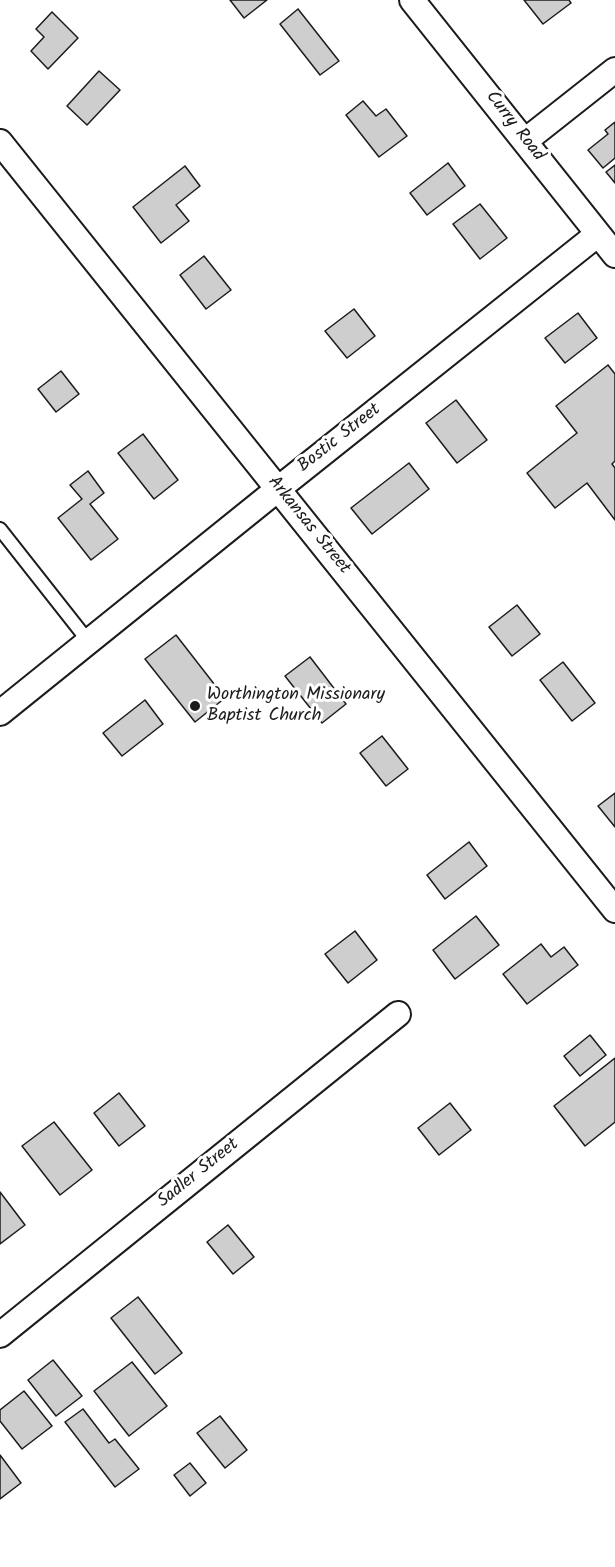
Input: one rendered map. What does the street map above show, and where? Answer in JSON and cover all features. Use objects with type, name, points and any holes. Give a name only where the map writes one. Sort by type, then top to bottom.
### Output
[{"type":"street","name":"Curry Road","points":[[412,0],[615,255]]},
{"type":"street","points":[[525,141],[615,70]]},
{"type":"street","name":"Arkansas Street","points":[[0,142],[615,910]]},
{"type":"street","name":"Bostic Street","points":[[0,713],[598,234]]},
{"type":"street","name":"Sadler Street","points":[[0,1335],[398,1014]]},
{"type":"lane","points":[[0,529],[89,642]]},
{"type":"building","points":[[230,0],[267,0],[244,18]]},
{"type":"building","points":[[524,0],[569,0],[571,3],[543,24]]},
{"type":"building","points":[[298,9],[339,61],[320,75],[280,24]]},
{"type":"building","points":[[52,12],[78,38],[48,69],[31,51],[44,37],[36,29]]},
{"type":"building","points":[[99,71],[120,90],[87,125],[67,106]]},
{"type":"building","points":[[363,101],[376,116],[386,109],[407,136],[379,157],[346,115]]},
{"type":"building","points":[[615,122],[615,158],[603,168],[588,150],[608,134],[605,130]]},
{"type":"building","points":[[448,163],[465,186],[427,215],[410,193]]},
{"type":"building","points":[[615,165],[615,183],[606,172]]},
{"type":"building","points":[[185,166],[200,186],[176,205],[189,221],[161,243],[133,207]]},
{"type":"building","points":[[480,204],[507,238],[480,259],[453,224]]},
{"type":"building","points":[[204,256],[231,290],[206,309],[180,275]]},
{"type":"building","points":[[354,309],[375,336],[347,358],[325,331]]},
{"type":"building","points":[[578,313],[597,338],[565,363],[545,338]]},
{"type":"building","points":[[608,365],[615,374],[615,461],[612,464],[615,468],[615,520],[587,483],[555,508],[527,473],[577,433],[556,406]]},
{"type":"building","points":[[61,371],[79,394],[56,412],[38,389]]},
{"type":"building","points":[[456,400],[487,440],[457,463],[426,423]]},
{"type":"building","points":[[143,434],[178,480],[154,499],[118,453]]},
{"type":"building","points":[[409,463],[429,489],[372,534],[351,508]]},
{"type":"building","points":[[88,471],[104,493],[90,504],[118,539],[91,560],[58,518],[82,499],[70,485]]},
{"type":"building","points":[[517,605],[540,634],[512,656],[489,627]]},
{"type":"building","points":[[176,635],[225,698],[195,722],[145,659]]},
{"type":"building","points":[[310,657],[346,704],[322,723],[285,676]]},
{"type":"building","points":[[563,662],[595,703],[572,721],[540,680]]},
{"type":"building","points":[[145,700],[163,724],[122,756],[103,733]]},
{"type":"building","points":[[382,736],[408,769],[386,786],[360,753]]},
{"type":"building","points":[[615,793],[615,827],[598,806]]},
{"type":"building","points":[[469,842],[487,866],[445,899],[427,875]]},
{"type":"building","points":[[476,916],[499,945],[455,979],[433,950]]},
{"type":"building","points":[[355,931],[377,960],[348,983],[325,954]]},
{"type":"building","points":[[541,944],[551,957],[564,947],[578,965],[527,1004],[503,974]]},
{"type":"building","points":[[590,1035],[606,1055],[580,1076],[564,1056]]},
{"type":"building","points":[[615,1058],[615,1122],[585,1146],[554,1106]]},
{"type":"building","points":[[119,1093],[145,1126],[119,1146],[94,1113]]},
{"type":"building","points":[[450,1103],[471,1130],[439,1155],[418,1128]]},
{"type":"building","points":[[54,1122],[92,1170],[60,1195],[22,1146]]},
{"type":"building","points":[[0,1192],[25,1225],[0,1244]]},
{"type":"building","points":[[228,1225],[254,1257],[233,1274],[207,1242]]},
{"type":"building","points":[[138,1297],[182,1353],[155,1374],[111,1318]]},
{"type":"building","points":[[53,1360],[82,1396],[56,1416],[28,1380]]},
{"type":"building","points":[[132,1362],[167,1406],[129,1436],[94,1391]]},
{"type":"building","points":[[24,1391],[52,1426],[22,1449],[0,1421],[0,1410]]},
{"type":"building","points":[[83,1409],[109,1443],[115,1439],[139,1469],[115,1487],[65,1422]]},
{"type":"building","points":[[220,1416],[247,1450],[225,1468],[197,1433]]},
{"type":"building","points":[[0,1455],[21,1483],[0,1499]]},
{"type":"building","points":[[190,1463],[206,1483],[190,1496],[174,1475]]},
{"type":"place","name":"Worthington Missionary Baptist Church","points":[[195,706]]}]
